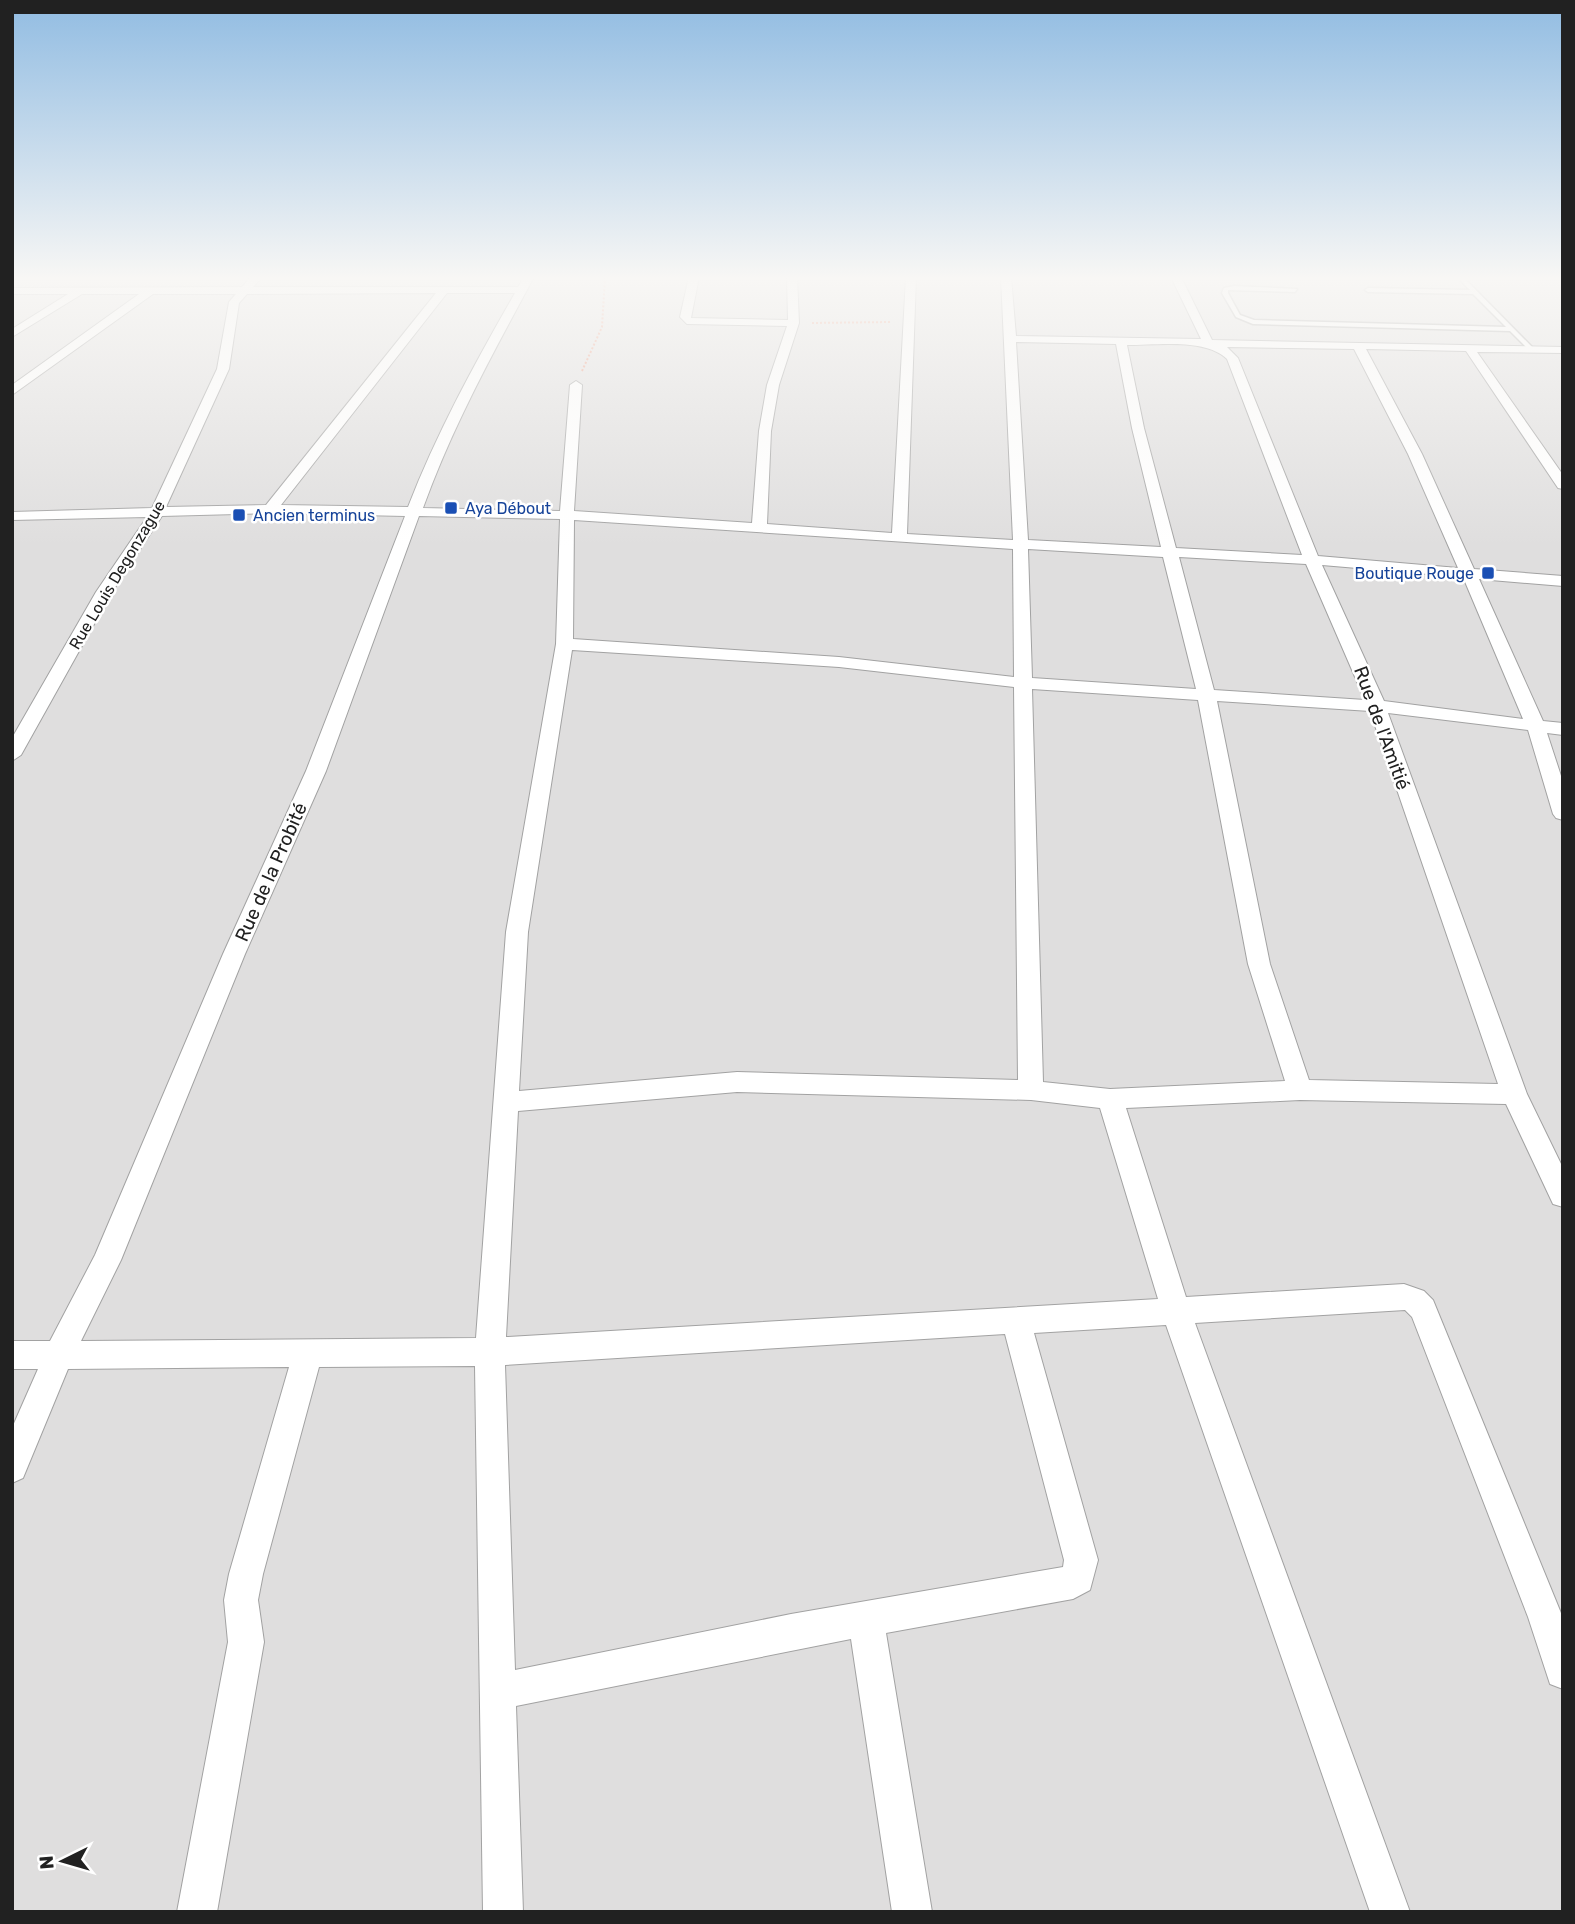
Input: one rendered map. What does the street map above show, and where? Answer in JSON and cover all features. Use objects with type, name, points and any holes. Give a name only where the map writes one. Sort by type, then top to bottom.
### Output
[{"type":"street","points":[[12,391],[45,367]]},
{"type":"street","name":"Rue Louis Degonzague","points":[[12,755],[104,592],[156,513],[224,367]]},
{"type":"street","points":[[270,509],[382,367]]},
{"type":"street","name":"Rue de la Probité","points":[[12,1467],[58,1356],[107,1260],[234,954],[316,771],[412,512],[461,400],[480,367]]},
{"type":"street","points":[[759,527],[765,431],[779,367]]},
{"type":"street","points":[[898,538],[907,367]]},
{"type":"street","points":[[1013,367],[1023,683],[1026,991],[1031,1090]]},
{"type":"street","points":[[1126,367],[1138,428],[1206,693],[1259,964],[1300,1090]]},
{"type":"street","name":"Rue de l'Amitié","points":[[1235,367],[1312,560],[1377,706],[1514,1094],[1563,1196]]},
{"type":"street","points":[[1369,367],[1415,454],[1470,574],[1535,727],[1563,814]]},
{"type":"street","points":[[1482,367],[1563,485]]},
{"type":"street","points":[[503,1912],[489,1352],[517,932],[564,644],[567,515],[576,385]]},
{"type":"street","points":[[12,516],[270,509],[567,515],[898,538],[1312,560],[1563,581]]},
{"type":"street","points":[[564,644],[839,662],[1023,683],[1377,706],[1563,729]]},
{"type":"street","points":[[12,721],[32,721]]},
{"type":"street","points":[[506,1102],[737,1082],[1031,1090],[1110,1099],[1300,1090],[1514,1094]]},
{"type":"street","points":[[1110,1099],[1175,1310],[1391,1912]]},
{"type":"street","points":[[12,1355],[489,1352],[1404,1297],[1414,1300],[1423,1309],[1545,1617],[1563,1671]]},
{"type":"street","points":[[498,1692],[866,1619],[1073,1582],[1078,1578],[1081,1560],[1016,1319]]},
{"type":"street","points":[[197,1912],[246,1642],[241,1600],[246,1574],[307,1354]]},
{"type":"street","points":[[866,1619],[912,1912]]},
{"type":"path","points":[[576,385],[584,367]]},
{"type":"shaded area","points":[[12,367],[1563,367],[1563,1912],[12,1912]]},
{"type":"place","name":"Aya Débout","points":[[451,508]]},
{"type":"place","name":"Ancien terminus","points":[[239,515]]},
{"type":"place","name":"Boutique Rouge","points":[[1488,573]]}]
